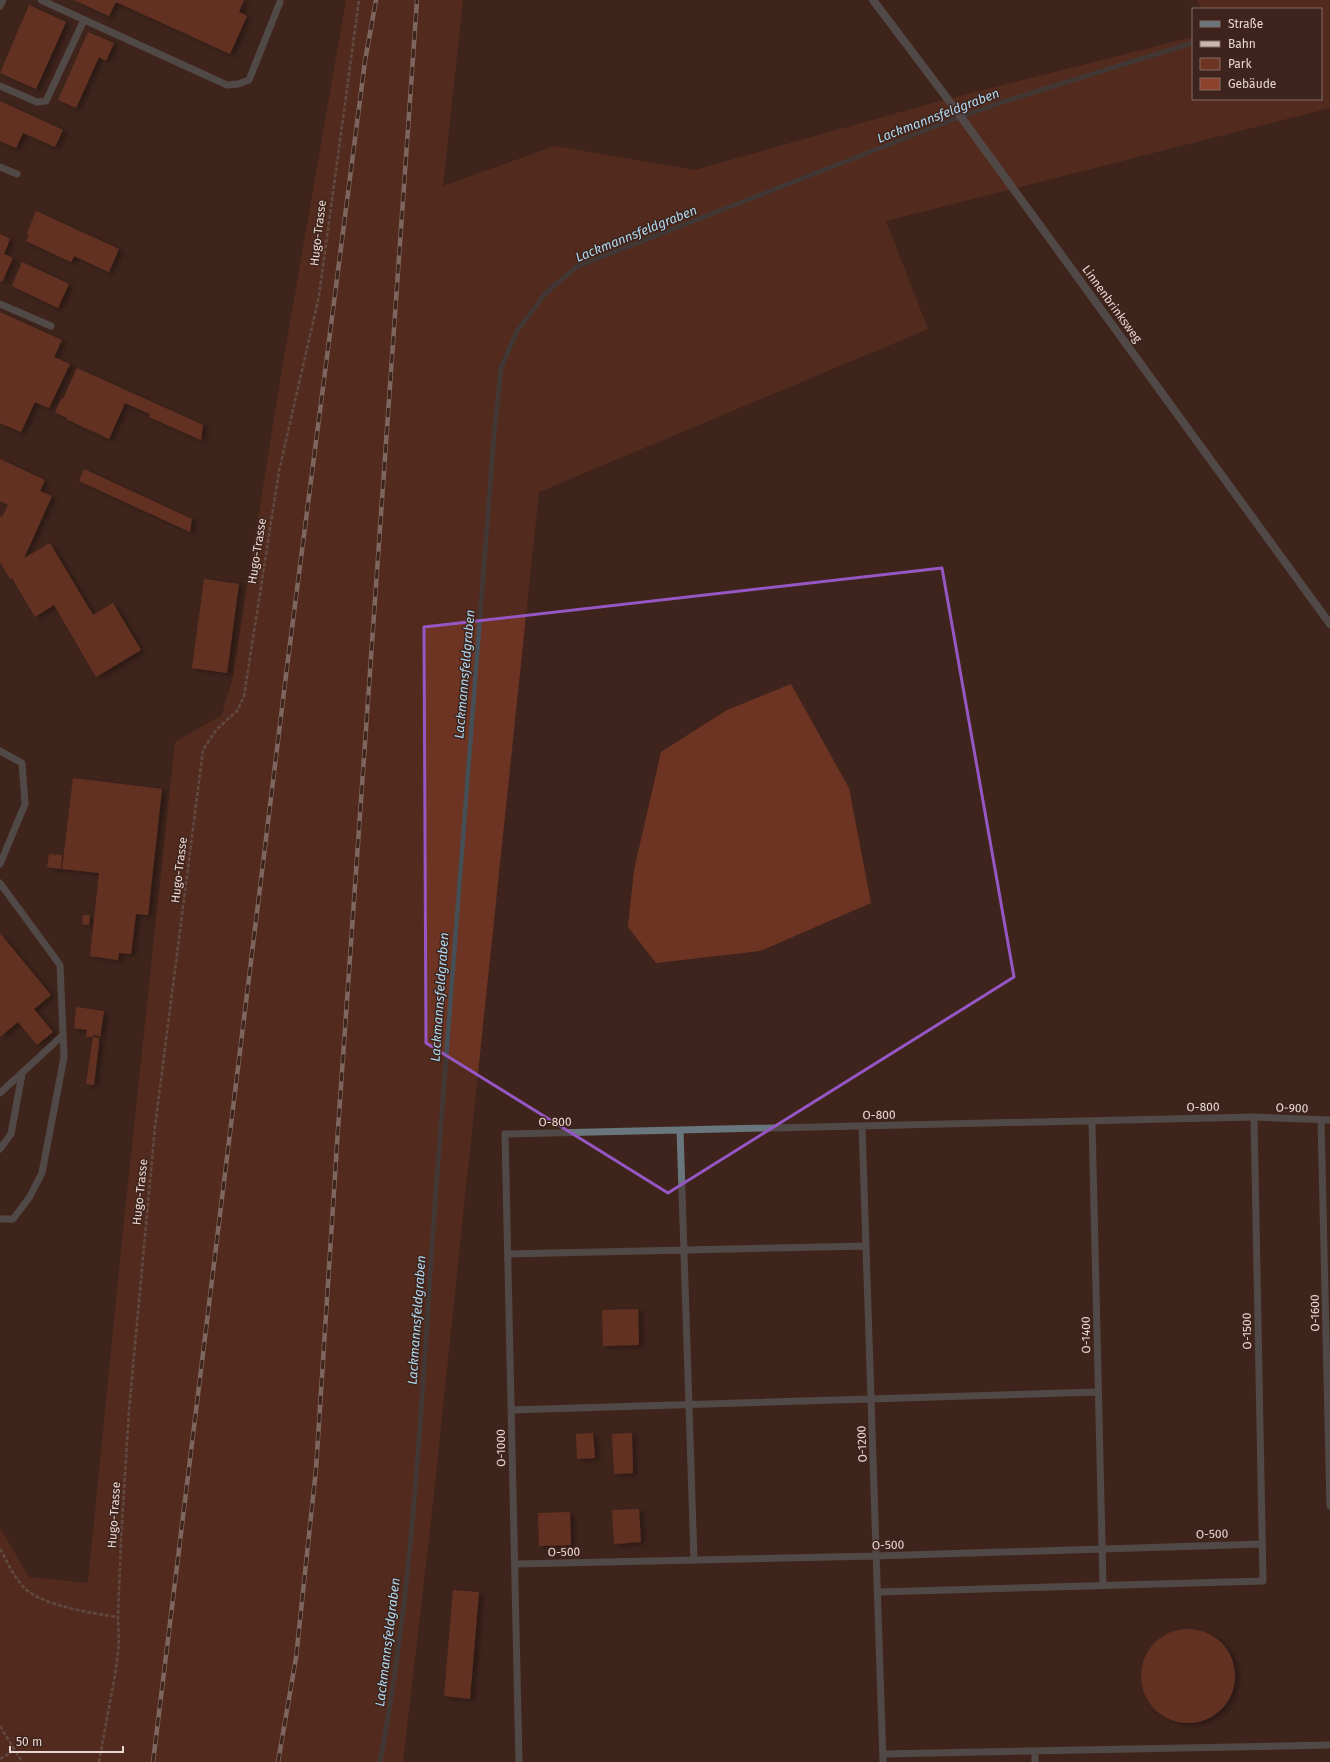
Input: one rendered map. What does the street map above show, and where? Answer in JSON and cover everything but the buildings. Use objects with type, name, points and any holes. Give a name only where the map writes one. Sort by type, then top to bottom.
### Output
[{"type":"street","name":"Linnenbrinksweg","points":[[873,0],[976,137],[1330,624]]},
{"type":"lane","points":[[0,6],[3,0]]},
{"type":"lane","points":[[41,0],[227,85],[238,84],[249,80],[280,2]]},
{"type":"lane","points":[[0,86],[37,102],[46,101],[84,20]]},
{"type":"lane","points":[[0,167],[17,174]]},
{"type":"lane","points":[[0,304],[51,326]]},
{"type":"lane","points":[[0,752],[22,763],[25,804],[0,864]]},
{"type":"lane","points":[[0,883],[60,965],[64,1057],[42,1173],[29,1198],[13,1219],[0,1219]]},
{"type":"lane","points":[[0,1094],[63,1035]]},
{"type":"lane","points":[[0,1149],[11,1134],[22,1073]]},
{"type":"lane","name":"O-900","points":[[1254,1117],[1330,1120]]},
{"type":"lane","name":"O-800","points":[[505,1134],[1254,1117]]},
{"type":"lane","name":"O-1500","points":[[1103,1585],[1263,1581],[1254,1117]]},
{"type":"lane","name":"O-1600","points":[[1321,1120],[1330,1506]]},
{"type":"lane","name":"O-1400","points":[[1092,1121],[1103,1585]]},
{"type":"lane","name":"O-1200","points":[[862,1126],[883,1762]]},
{"type":"lane","points":[[680,1130],[694,1560]]},
{"type":"lane","name":"O-1000","points":[[505,1134],[519,1762]]},
{"type":"lane","points":[[508,1254],[866,1246]]},
{"type":"lane","points":[[511,1410],[1098,1392]]},
{"type":"lane","name":"O-500","points":[[515,1564],[876,1556],[1262,1544]]},
{"type":"lane","points":[[878,1592],[1103,1585]]},
{"type":"lane","points":[[883,1754],[1330,1745]]},
{"type":"lane","points":[[1035,1751],[1035,1762]]},
{"type":"path","name":"Hugo-Trasse","points":[[99,1762],[115,1675],[119,1644],[118,1617],[121,1538],[140,1278],[155,1127],[203,750],[216,730],[237,711],[244,696],[279,471],[319,296],[359,0]]},
{"type":"path","points":[[0,1549],[20,1583],[29,1592],[39,1598],[88,1613],[118,1617]]},
{"type":"path","points":[[0,1726],[22,1762]]},
{"type":"path","points":[[0,1759],[15,1750]]},
{"type":"highlighted area","points":[[942,568],[1014,977],[668,1193],[426,1043],[424,627]]},
{"type":"green space","points":[[346,0],[463,0],[443,186],[555,146],[695,170],[936,102],[1192,37],[1192,100],[1322,100],[1322,8],[1201,8],[1197,0],[1330,0],[1330,108],[886,221],[928,329],[539,492],[431,1521],[403,1762],[0,1762],[0,1528],[29,1577],[88,1583],[124,1221],[175,742],[222,715],[232,681],[282,369]]},
{"type":"green space","points":[[791,684],[849,788],[871,903],[760,951],[656,963],[628,927],[634,870],[661,752],[727,710]]},
{"type":"waterway","name":"Lackmannsfeldgraben","points":[[380,1762],[402,1620],[410,1548],[422,1405],[443,1095],[494,435],[501,368],[517,331],[545,294],[576,267],[949,121],[1003,102],[1192,43]]},
{"type":"railway","points":[[153,1762],[287,667],[365,61],[376,0]]},
{"type":"railway","points":[[278,1762],[296,1658],[316,1469],[338,1129],[417,0]]}]
